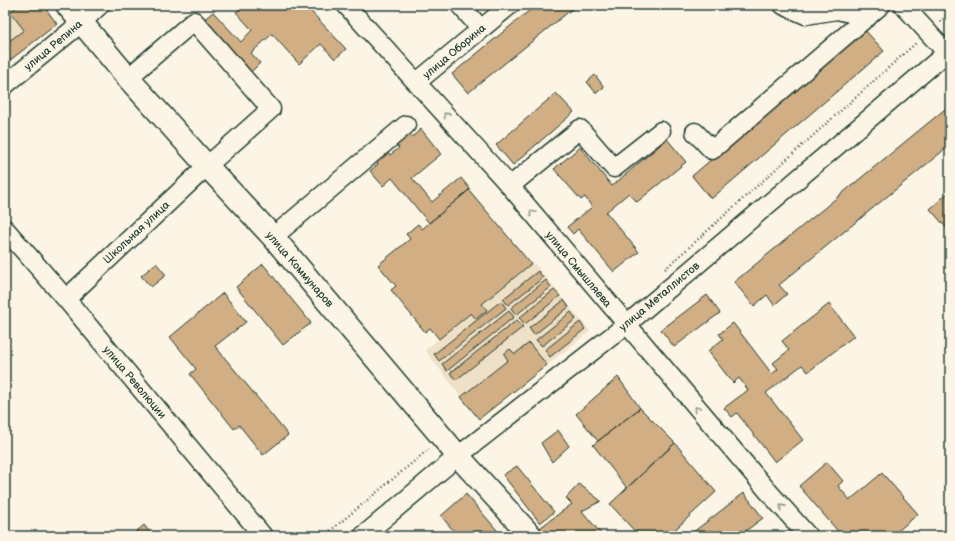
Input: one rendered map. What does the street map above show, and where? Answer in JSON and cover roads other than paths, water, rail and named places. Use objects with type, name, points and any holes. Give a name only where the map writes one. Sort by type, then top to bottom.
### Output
[{"type":"main road","name":"улица Коммунаров","points":[[67,5],[128,78],[273,237],[453,449],[531,536]]},
{"type":"street","name":"улица Репина","points":[[5,85],[100,5]]},
{"type":"street","name":"улица Смышляева","points":[[346,5],[510,186],[626,325],[808,536]]},
{"type":"street","points":[[460,5],[481,29]]},
{"type":"street","name":"улица Оборина","points":[[417,82],[510,5]]},
{"type":"street","points":[[783,5],[806,15],[837,10],[868,17]]},
{"type":"street","points":[[695,132],[712,150],[881,5]]},
{"type":"street","points":[[903,5],[928,32],[947,57]]},
{"type":"street","name":"Школьная улица","points":[[66,299],[207,166],[271,109],[194,21],[128,78]]},
{"type":"street","name":"улица Металлистов","points":[[363,536],[453,449],[626,325],[947,57]]},
{"type":"street","points":[[273,237],[406,125]]},
{"type":"street","points":[[510,186],[580,129],[614,168],[661,131]]},
{"type":"street","name":"улица Революции","points":[[5,229],[66,299],[263,536]]}]
